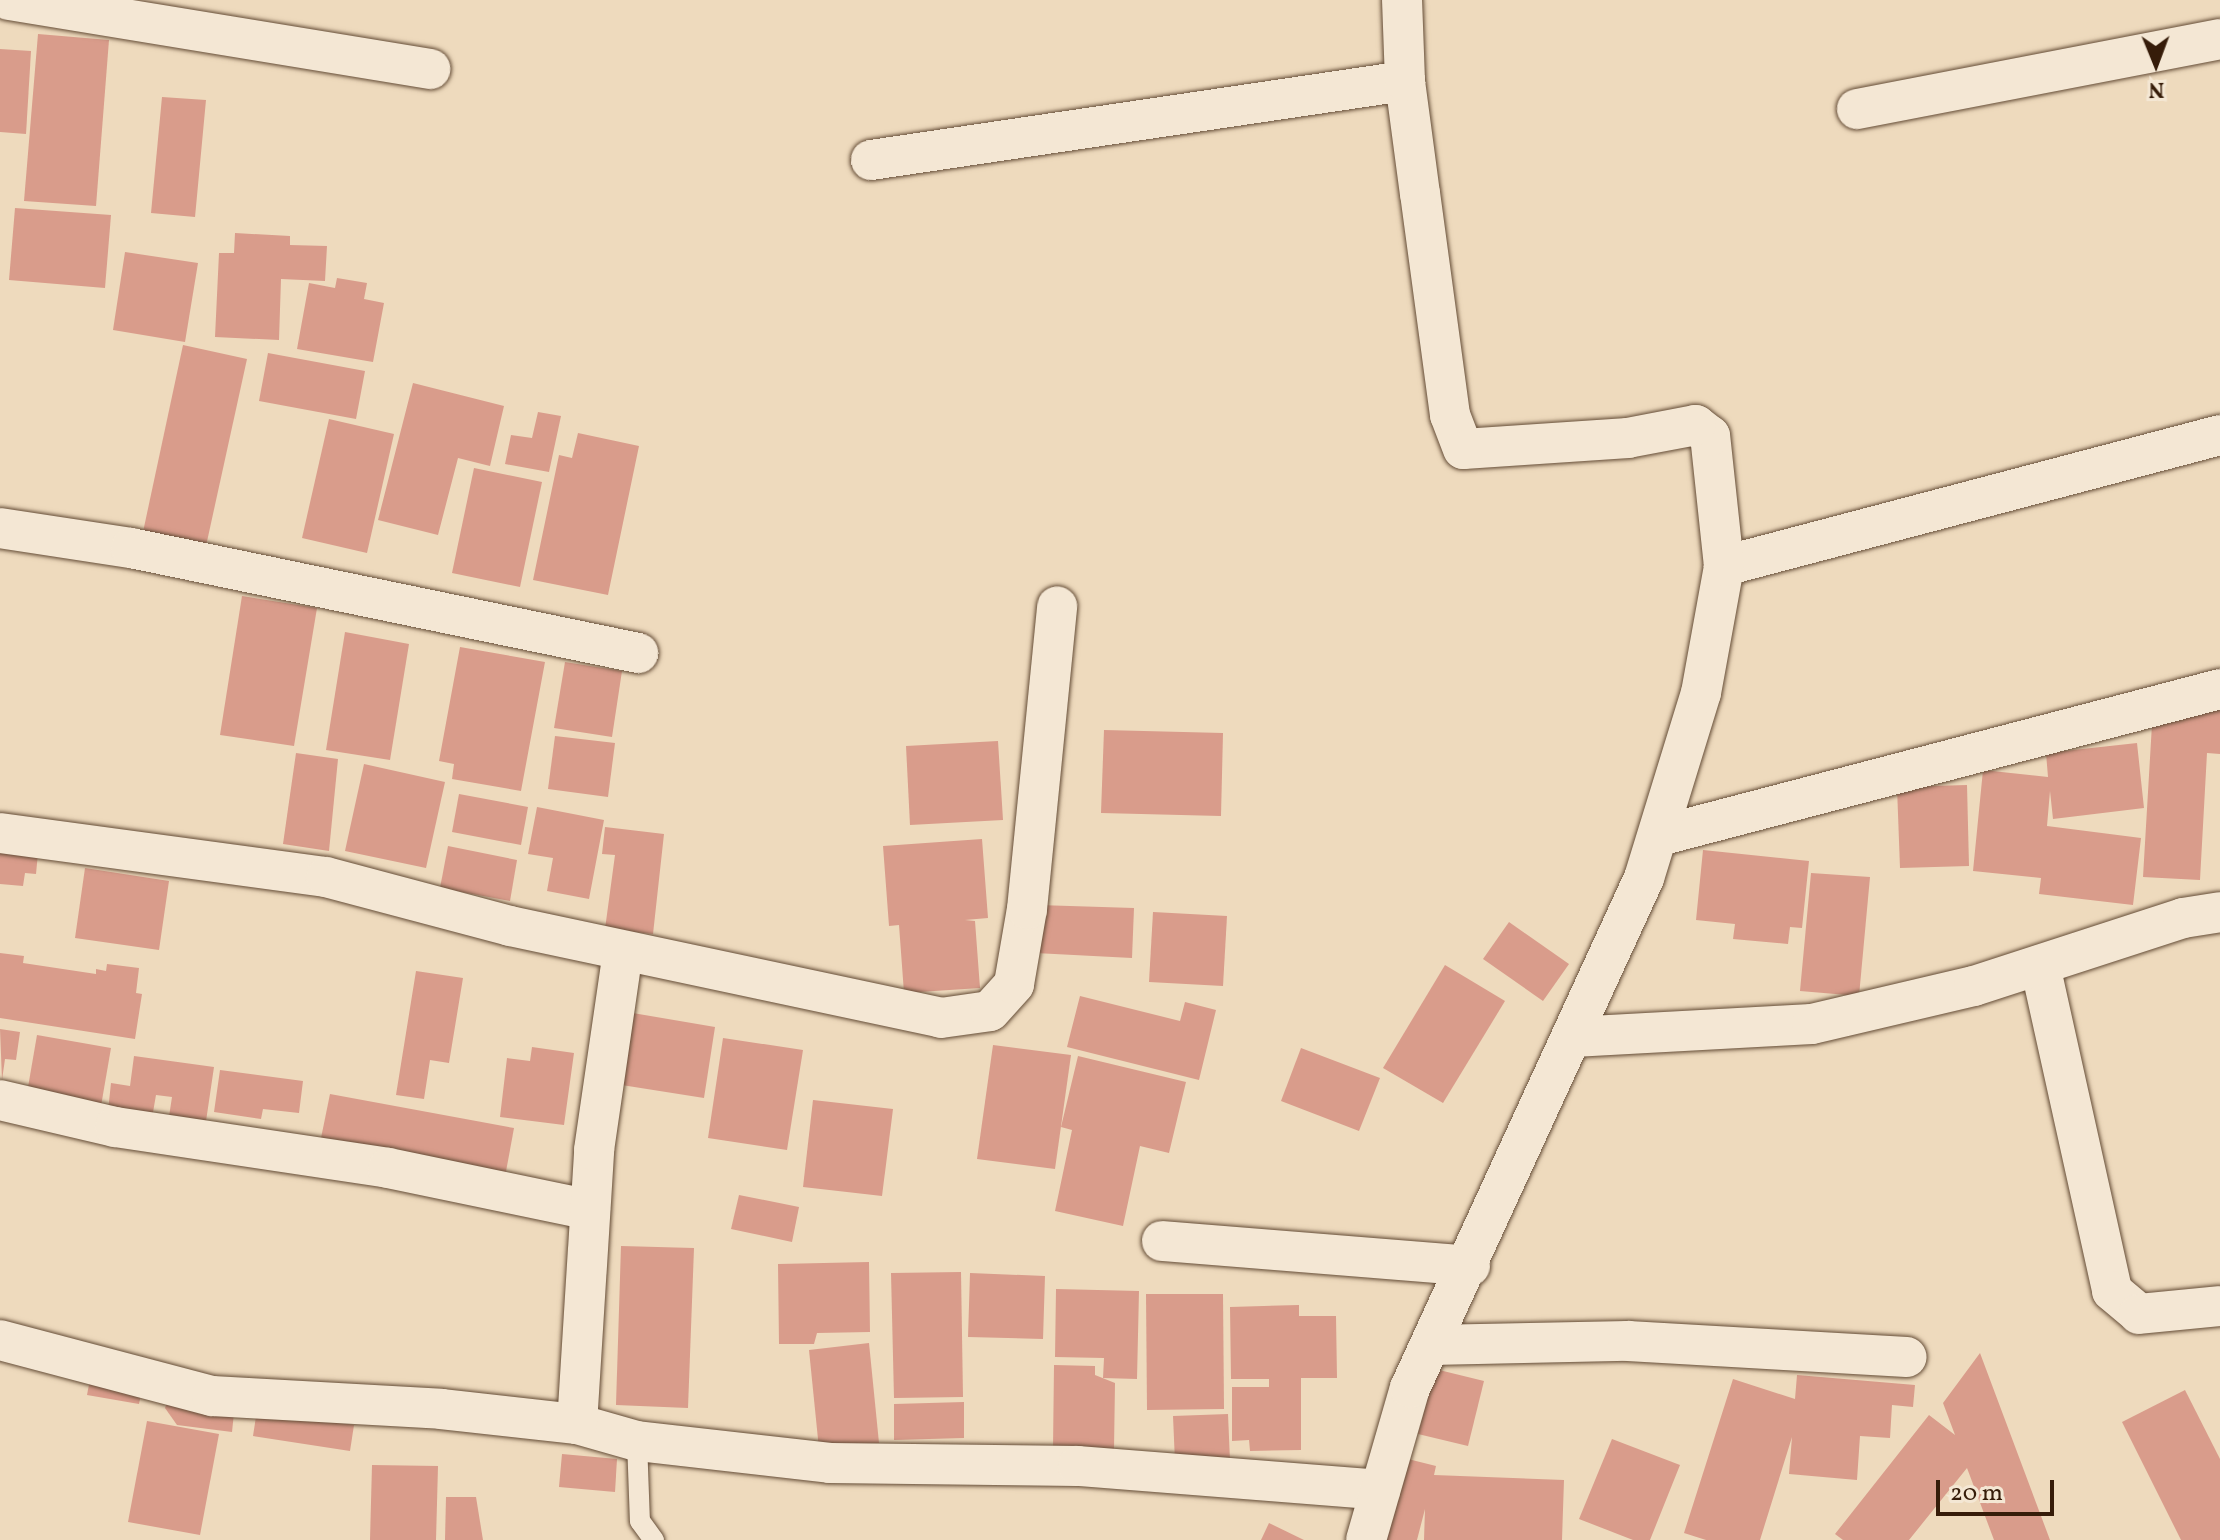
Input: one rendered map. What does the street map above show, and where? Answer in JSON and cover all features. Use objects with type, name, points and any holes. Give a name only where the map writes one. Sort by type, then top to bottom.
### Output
[{"type":"street","points":[[9,0],[430,69]]},
{"type":"street","points":[[1366,1540],[1410,1388],[1470,1266],[1659,836],[1701,693],[1724,566],[1710,436],[1696,425],[1628,438],[1463,449],[1450,415],[1405,81],[1402,0]]},
{"type":"street","points":[[1857,109],[2220,39]]},
{"type":"street","points":[[871,160],[1405,81]]},
{"type":"street","points":[[1724,566],[2220,435]]},
{"type":"street","points":[[0,528],[131,548],[638,653]]},
{"type":"street","points":[[0,833],[326,877],[623,951],[941,1018],[990,1011],[1014,984],[1027,909],[1057,606]]},
{"type":"street","points":[[1659,836],[2220,689]]},
{"type":"street","points":[[1573,1037],[1812,1024],[1974,986],[2183,918],[2220,912]]},
{"type":"street","points":[[577,1424],[590,1210],[623,951]]},
{"type":"street","points":[[2040,965],[2112,1291],[2139,1314],[2220,1306]]},
{"type":"street","points":[[0,1100],[115,1127],[388,1168],[590,1210]]},
{"type":"street","points":[[1162,1241],[1470,1266]]},
{"type":"street","points":[[0,1340],[212,1396],[441,1409],[577,1424],[637,1441],[830,1463],[1078,1466],[1380,1490]]},
{"type":"street","points":[[1431,1345],[1628,1341],[1907,1357]]},
{"type":"lane","points":[[637,1441],[640,1521],[654,1540]]},
{"type":"building","points":[[38,34],[109,40],[96,206],[24,201]]},
{"type":"building","points":[[0,49],[31,51],[26,134],[0,132]]},
{"type":"building","points":[[162,97],[206,100],[195,217],[151,213]]},
{"type":"building","points":[[15,208],[111,215],[105,288],[9,280]]},
{"type":"building","points":[[235,233],[290,236],[290,245],[327,246],[325,281],[281,279],[279,340],[215,337],[219,253],[234,253]]},
{"type":"building","points":[[125,252],[198,263],[185,342],[113,330]]},
{"type":"building","points":[[337,278],[367,283],[364,299],[384,303],[373,362],[297,349],[309,283],[335,288]]},
{"type":"building","points":[[183,345],[247,359],[206,546],[143,532]]},
{"type":"building","points":[[268,353],[365,371],[356,419],[259,401]]},
{"type":"building","points":[[413,383],[504,406],[490,466],[458,458],[438,535],[378,520]]},
{"type":"building","points":[[538,412],[561,416],[549,472],[505,464],[511,435],[532,438]]},
{"type":"building","points":[[329,419],[394,434],[367,553],[302,538]]},
{"type":"building","points":[[578,433],[639,446],[608,595],[533,580],[559,455],[572,458]]},
{"type":"building","points":[[474,468],[542,482],[520,587],[452,573]]},
{"type":"building","points":[[242,596],[317,608],[294,746],[220,735]]},
{"type":"building","points":[[345,632],[409,644],[390,760],[326,750]]},
{"type":"building","points":[[460,647],[545,662],[521,791],[452,779],[454,764],[439,761]]},
{"type":"building","points":[[565,662],[622,671],[612,737],[554,728]]},
{"type":"building","points":[[2153,707],[2220,710],[2220,754],[2207,753],[2200,880],[2143,877]]},
{"type":"building","points":[[1104,730],[1223,733],[1221,816],[1101,813]]},
{"type":"building","points":[[555,736],[615,743],[608,797],[548,789]]},
{"type":"building","points":[[998,741],[1003,820],[910,825],[906,746]]},
{"type":"building","points":[[2137,743],[2144,808],[2053,819],[2050,791],[2047,826],[2141,838],[2133,905],[2039,894],[2041,878],[1973,871],[1983,770],[2048,777],[2046,753]]},
{"type":"building","points":[[296,753],[338,759],[329,851],[283,844]]},
{"type":"building","points":[[364,764],[445,782],[426,868],[345,851]]},
{"type":"building","points":[[1967,785],[1969,866],[1900,868],[1897,787]]},
{"type":"building","points":[[459,794],[528,807],[521,845],[452,832]]},
{"type":"building","points":[[537,807],[604,820],[589,899],[547,891],[553,858],[528,854]]},
{"type":"building","points":[[605,827],[664,834],[653,934],[605,929],[615,855],[602,854]]},
{"type":"building","points":[[982,839],[988,918],[965,920],[975,921],[980,988],[904,993],[899,925],[889,926],[883,846]]},
{"type":"building","points":[[0,844],[38,853],[36,874],[25,873],[23,886],[0,884]]},
{"type":"building","points":[[448,846],[517,860],[510,901],[440,888]]},
{"type":"building","points":[[1703,850],[1809,861],[1802,928],[1790,927],[1788,944],[1733,939],[1735,924],[1696,920]]},
{"type":"building","points":[[85,868],[169,881],[159,950],[75,938]]},
{"type":"building","points":[[1811,873],[1870,877],[1859,996],[1800,991]]},
{"type":"building","points":[[1038,905],[1134,908],[1132,958],[1035,953]]},
{"type":"building","points":[[1153,912],[1227,916],[1223,986],[1149,982]]},
{"type":"building","points":[[1509,922],[1569,964],[1543,1001],[1483,959]]},
{"type":"building","points":[[0,953],[24,956],[23,963],[96,974],[96,969],[106,971],[107,964],[139,968],[136,993],[142,994],[135,1039],[0,1018]]},
{"type":"building","points":[[1445,965],[1505,1001],[1443,1103],[1383,1068]]},
{"type":"building","points":[[416,971],[463,978],[449,1063],[430,1060],[424,1099],[396,1095]]},
{"type":"building","points":[[1080,996],[1180,1021],[1185,1002],[1216,1010],[1199,1080],[1067,1047]]},
{"type":"building","points":[[621,1011],[715,1027],[704,1098],[609,1083]]},
{"type":"building","points":[[0,1029],[20,1032],[16,1060],[5,1059],[2,1080]]},
{"type":"building","points":[[37,1035],[111,1048],[101,1106],[27,1093]]},
{"type":"building","points":[[723,1038],[803,1050],[787,1150],[708,1138]]},
{"type":"building","points":[[993,1045],[1071,1055],[1055,1169],[977,1159]]},
{"type":"building","points":[[532,1047],[574,1053],[564,1125],[500,1117],[507,1058],[530,1061]]},
{"type":"building","points":[[1301,1048],[1380,1078],[1359,1131],[1281,1101]]},
{"type":"building","points":[[134,1056],[214,1067],[205,1128],[168,1123],[172,1097],[156,1095],[152,1118],[108,1111],[111,1083],[130,1086]]},
{"type":"building","points":[[1078,1056],[1186,1082],[1169,1153],[1140,1146],[1123,1226],[1055,1211],[1072,1130],[1061,1127]]},
{"type":"building","points":[[220,1070],[303,1081],[299,1113],[263,1109],[261,1119],[214,1112]]},
{"type":"building","points":[[330,1094],[514,1128],[505,1177],[320,1143]]},
{"type":"building","points":[[813,1100],[893,1109],[882,1196],[803,1187]]},
{"type":"building","points":[[739,1195],[799,1207],[792,1242],[731,1229]]},
{"type":"building","points":[[621,1246],[694,1248],[688,1408],[616,1405]]},
{"type":"building","points":[[869,1262],[870,1332],[817,1333],[814,1344],[779,1344],[778,1264]]},
{"type":"building","points":[[961,1272],[963,1397],[894,1398],[891,1273]]},
{"type":"building","points":[[970,1273],[1045,1276],[1043,1339],[968,1337]]},
{"type":"building","points":[[1056,1289],[1139,1291],[1137,1379],[1103,1378],[1104,1358],[1055,1357]]},
{"type":"building","points":[[1146,1294],[1223,1294],[1224,1409],[1147,1410]]},
{"type":"building","points":[[1299,1305],[1299,1316],[1336,1316],[1337,1378],[1301,1378],[1301,1450],[1250,1451],[1249,1440],[1232,1441],[1232,1387],[1269,1387],[1269,1379],[1231,1379],[1230,1307]]},
{"type":"building","points":[[869,1343],[879,1443],[819,1449],[809,1350]]},
{"type":"building","points":[[1980,1353],[2050,1540],[1994,1540],[1967,1468],[1909,1540],[1843,1540],[1835,1534],[1929,1415],[1955,1435],[1943,1403]]},
{"type":"building","points":[[1054,1365],[1095,1366],[1095,1375],[1115,1383],[1114,1449],[1053,1448]]},
{"type":"building","points":[[92,1369],[144,1379],[139,1404],[87,1395]]},
{"type":"building","points":[[1435,1369],[1484,1381],[1468,1446],[1418,1434]]},
{"type":"building","points":[[1797,1375],[1915,1385],[1913,1407],[1892,1405],[1890,1438],[1860,1436],[1857,1480],[1789,1474],[1792,1437],[1760,1540],[1706,1540],[1684,1533],[1733,1379],[1795,1399]]},
{"type":"building","points":[[172,1389],[235,1403],[232,1432],[177,1425],[165,1408]]},
{"type":"building","points":[[2185,1390],[2220,1459],[2220,1540],[2181,1540],[2122,1422]]},
{"type":"building","points":[[964,1402],[964,1438],[894,1440],[894,1404]]},
{"type":"building","points":[[257,1410],[354,1425],[350,1451],[253,1436]]},
{"type":"building","points":[[1228,1414],[1230,1461],[1175,1462],[1173,1416]]},
{"type":"building","points":[[147,1421],[219,1434],[200,1535],[128,1522]]},
{"type":"building","points":[[1612,1439],[1680,1465],[1650,1540],[1633,1540],[1579,1519]]},
{"type":"building","points":[[562,1454],[617,1459],[615,1492],[559,1487]]},
{"type":"building","points":[[1400,1457],[1436,1466],[1434,1475],[1564,1480],[1562,1540],[1424,1540],[1425,1509],[1417,1540],[1386,1540]]},
{"type":"building","points":[[372,1465],[438,1466],[436,1540],[370,1540]]},
{"type":"building","points":[[446,1497],[476,1497],[483,1540],[445,1540]]},
{"type":"building","points":[[1269,1523],[1304,1540],[1261,1540]]}]
